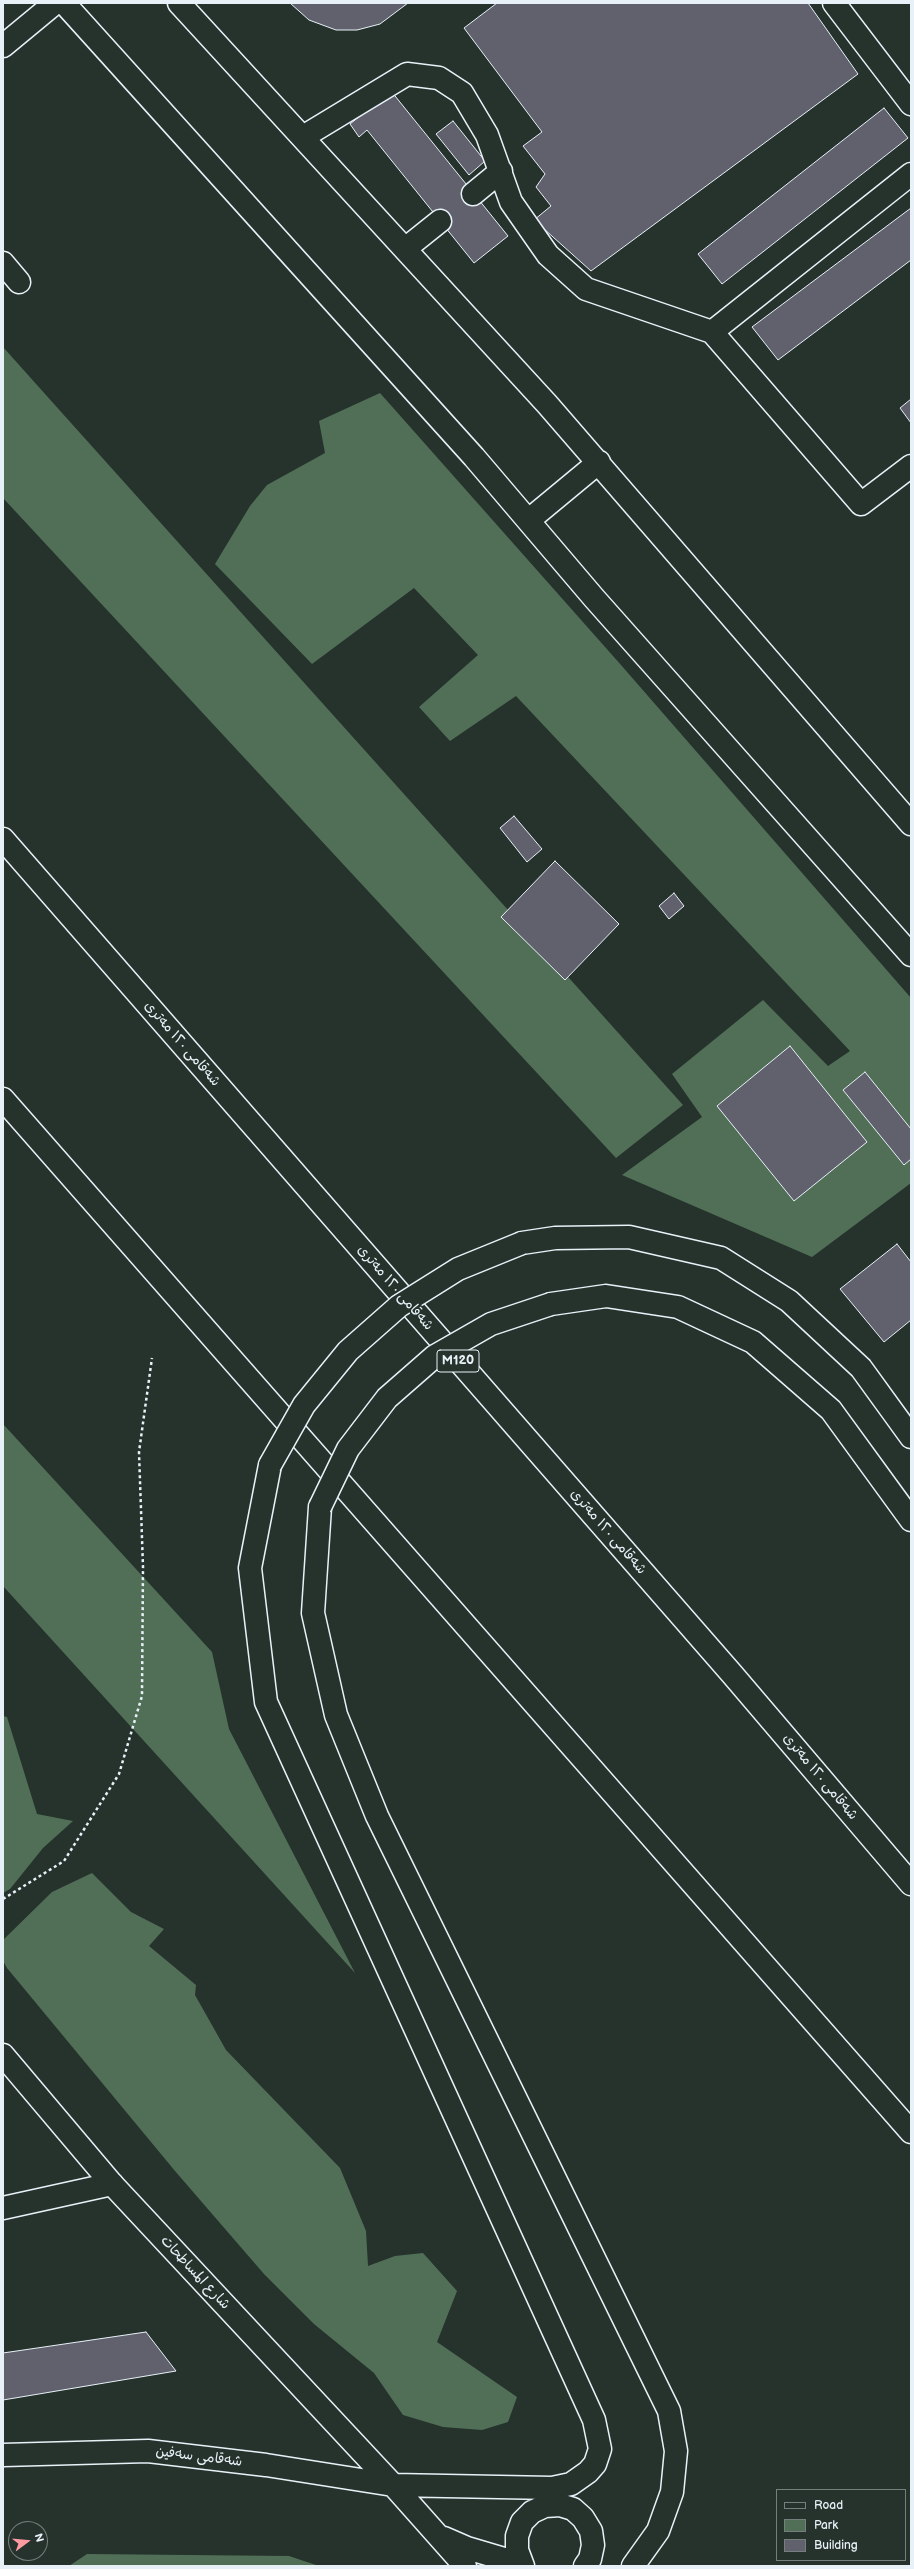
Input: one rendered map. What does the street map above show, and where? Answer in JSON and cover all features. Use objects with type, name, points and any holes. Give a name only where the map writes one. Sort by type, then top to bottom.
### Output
[{"type":"main road","points":[[3,46],[55,3]]},
{"type":"main road","points":[[64,3],[474,457],[594,598],[911,955]]},
{"type":"main road","points":[[179,3],[599,462],[911,824]]},
{"type":"main road","points":[[834,3],[911,104]]},
{"type":"main road","points":[[303,137],[407,74],[439,78],[462,93],[487,135],[511,202],[548,255],[586,289],[712,332],[861,504],[911,466]]},
{"type":"main road","points":[[474,194],[501,171]]},
{"type":"main road","points":[[712,332],[911,174]]},
{"type":"main road","points":[[405,249],[440,221]]},
{"type":"main road","points":[[3,263],[19,282]]},
{"type":"main road","points":[[528,520],[599,462]]},
{"type":"main road","name":"شەقامی ١٢٠ مەتری","points":[[3,839],[727,1668],[911,1884]]},
{"type":"main road","points":[[3,1099],[911,2132]]},
{"type":"main road","points":[[560,2505],[571,2484],[595,2464],[600,2449],[594,2420],[266,1702],[250,1568],[270,1465],[304,1405],[348,1351],[399,1306],[458,1269],[522,1243],[555,1238],[628,1237],[721,1258],[789,1300],[861,1368],[911,1437]]},
{"type":"main road","points":[[628,2565],[658,2532],[672,2492],[676,2451],[669,2411],[377,1816],[336,1715],[313,1613],[320,1507],[348,1449],[387,1398],[435,1356],[491,1324],[551,1304],[606,1296],[678,1307],[753,1342],[831,1410],[911,1520]]},
{"type":"main road","name":"شارع المساطحات","points":[[3,2055],[112,2184],[441,2536],[465,2566]]},
{"type":"main road","points":[[3,2208],[112,2184]]},
{"type":"main road","name":"شەقامی سەفین","points":[[3,2455],[148,2451],[266,2465],[393,2485],[552,2488],[571,2484]]},
{"type":"main road","points":[[522,2565],[517,2543],[522,2522],[532,2512],[545,2506],[560,2505],[573,2510],[584,2518],[591,2531],[593,2545],[590,2559],[585,2566]]},
{"type":"main road","points":[[441,2536],[487,2554],[522,2565]]},
{"type":"path","points":[[3,1899],[64,1861],[119,1774],[142,1696],[143,1567],[139,1452],[152,1358]]},
{"type":"green space","points":[[3,347],[683,1105],[616,1158],[3,498]]},
{"type":"green space","points":[[380,393],[621,665],[911,998],[911,1183],[812,1257],[622,1175],[702,1117],[672,1074],[763,1000],[828,1066],[850,1051],[516,696],[450,741],[419,707],[478,655],[414,588],[312,664],[215,564],[250,506],[267,485],[325,453],[319,421]]},
{"type":"green space","points":[[3,1424],[212,1652],[229,1729],[355,1973],[3,1586]]},
{"type":"green space","points":[[3,1716],[7,1717],[37,1814],[73,1821],[43,1848],[10,1889],[3,1893]]},
{"type":"green space","points":[[92,1873],[131,1912],[164,1929],[149,1946],[196,1985],[195,1995],[226,2050],[340,2168],[366,2231],[368,2266],[395,2256],[423,2253],[457,2291],[437,2342],[517,2397],[508,2422],[482,2430],[443,2427],[403,2415],[374,2373],[314,2324],[264,2274],[175,2171],[7,1968],[3,1961],[3,1940],[52,1892]]},
{"type":"green space","points":[[87,2554],[289,2556],[319,2566],[69,2566]]},
{"type":"building","points":[[290,3],[408,3],[380,24],[357,30],[336,30],[309,20]]},
{"type":"building","points":[[497,3],[808,3],[858,74],[591,271],[534,220],[551,206],[536,187],[545,174],[523,146],[542,132],[464,28]]},
{"type":"building","points":[[391,91],[508,236],[474,263],[367,130],[359,137],[350,124]]},
{"type":"building","points":[[884,108],[908,138],[722,284],[698,254]]},
{"type":"building","points":[[453,121],[485,161],[469,175],[436,134]]},
{"type":"building","points":[[911,208],[911,260],[778,360],[752,327]]},
{"type":"building","points":[[911,399],[911,423],[900,408]]},
{"type":"building","points":[[514,816],[542,849],[527,862],[500,828]]},
{"type":"building","points":[[555,861],[619,924],[565,980],[501,917]]},
{"type":"building","points":[[674,893],[684,906],[669,919],[659,906]]},
{"type":"building","points":[[790,1046],[867,1142],[794,1201],[717,1106]]},
{"type":"building","points":[[865,1072],[911,1129],[911,1159],[904,1165],[843,1090]]},
{"type":"building","points":[[897,1244],[911,1262],[911,1320],[884,1342],[840,1289]]},
{"type":"building","points":[[146,2332],[176,2371],[3,2400],[3,2353]]}]
